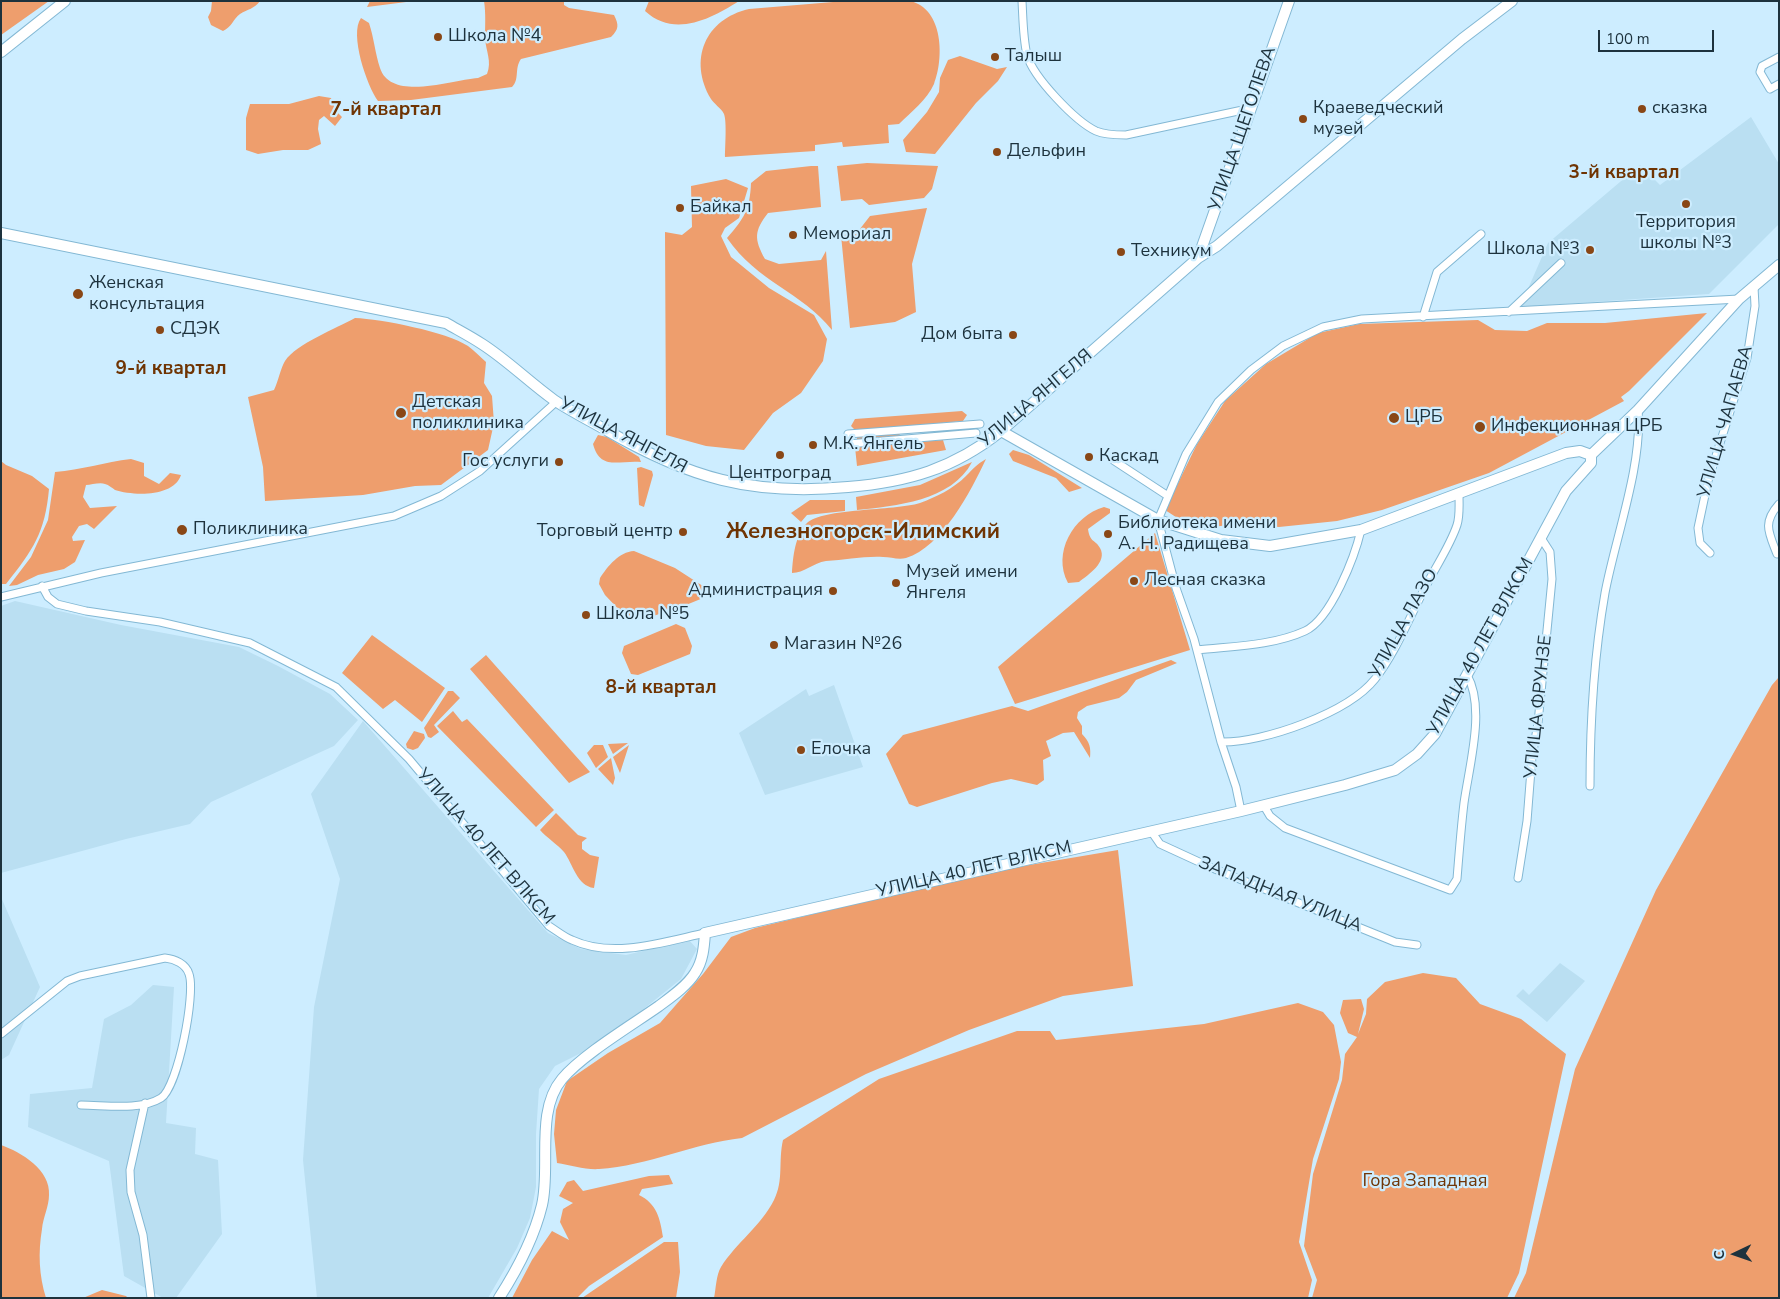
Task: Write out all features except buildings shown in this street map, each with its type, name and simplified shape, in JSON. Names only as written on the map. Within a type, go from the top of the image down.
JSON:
[{"type":"street","points":[[1,52],[65,1]]},
{"type":"street","points":[[1022,1],[1027,54],[1036,73],[1063,104],[1095,130],[1111,135],[1126,134],[1252,108]]},
{"type":"street","name":"УЛИЦА ЩЕГОЛЕВА","points":[[1198,258],[1289,1]]},
{"type":"street","name":"УЛИЦА ЯНГЕЛЯ","points":[[1,233],[446,323],[483,344],[556,402],[614,435],[679,468],[711,479],[750,487],[773,489],[852,487],[898,481],[927,474],[954,462],[984,445],[1198,258],[1217,246],[1462,38],[1512,1]]},
{"type":"street","points":[[1779,57],[1762,66],[1760,72],[1770,89],[1779,84]]},
{"type":"street","points":[[1423,317],[1437,272],[1481,234]]},
{"type":"street","points":[[1509,312],[1561,263]]},
{"type":"street","name":"УЛИЦА 40 ЛЕТ ВЛКСМ","points":[[42,586],[48,597],[58,604],[94,612],[160,622],[250,643],[336,687],[409,759],[549,926],[584,945],[613,949],[643,946],[1264,806],[1395,770],[1417,754],[1435,734],[1566,491],[1591,464],[1591,455],[1638,410],[1740,299],[1779,265]]},
{"type":"street","name":"УЛИЦА ЧАПАЕВА","points":[[1710,553],[1700,543],[1698,528],[1708,481],[1747,358],[1755,306],[1754,287]]},
{"type":"street","points":[[1240,811],[1236,786],[1221,742],[1197,650],[1158,520],[1186,454],[1218,402],[1251,370],[1283,346],[1323,327],[1362,319],[1740,299]]},
{"type":"street","points":[[2,596],[101,572],[394,516],[441,496],[480,471],[556,402]]},
{"type":"street","points":[[1590,786],[1592,712],[1605,594],[1632,474],[1640,427],[1638,410]]},
{"type":"street","points":[[848,434],[980,424]]},
{"type":"street","points":[[1001,431],[1158,520],[1221,540],[1270,546],[1361,530],[1460,495],[1566,454],[1580,452],[1591,455]]},
{"type":"street","points":[[848,444],[976,433]]},
{"type":"street","points":[[1114,460],[1168,496]]},
{"type":"street","name":"УЛИЦА ЛАЗО","points":[[1221,742],[1238,742],[1283,732],[1331,710],[1363,692],[1376,678],[1402,634],[1457,525],[1460,495]]},
{"type":"street","points":[[1777,554],[1767,528],[1771,513],[1779,504]]},
{"type":"street","points":[[1197,650],[1272,641],[1307,631],[1318,621],[1344,581],[1357,551],[1361,530]]},
{"type":"street","name":"УЛИЦА ФРУНЗЕ","points":[[1518,878],[1527,821],[1532,757],[1538,723],[1552,579],[1550,552],[1542,538]]},
{"type":"street","points":[[1264,806],[1270,816],[1284,828],[1450,890],[1457,879],[1476,702],[1472,684],[1467,675]]},
{"type":"street","name":"ЗАПАДНАЯ УЛИЦА","points":[[1151,831],[1160,844],[1210,867],[1395,942],[1417,945]]},
{"type":"street","points":[[499,1298],[513,1276],[536,1225],[542,1204],[547,1154],[546,1125],[552,1098],[561,1080],[582,1061],[673,996],[695,974],[702,957],[705,933]]},
{"type":"street","points":[[1,1034],[67,981],[80,976],[165,958],[172,958],[182,964],[189,972],[191,985],[184,1038],[175,1077],[163,1097],[145,1103],[81,1105]]},
{"type":"street","points":[[145,1103],[130,1170],[131,1192],[142,1235],[151,1298]]},
{"type":"shaded area","name":"Территория школы №3","points":[[1751,117],[1779,164],[1779,224],[1709,294],[1520,307],[1548,243],[1640,165],[1660,185]]},
{"type":"shaded area","points":[[15,601],[121,625],[239,647],[330,694],[358,720],[334,746],[211,802],[190,824],[126,839],[1,873],[1,606]]},
{"type":"shaded area","name":"Елочка","points":[[834,685],[863,767],[765,795],[739,733],[806,689],[809,696]]},
{"type":"shaded area","points":[[363,721],[548,933],[581,949],[626,955],[689,940],[697,949],[681,979],[635,1016],[583,1052],[555,1066],[539,1089],[536,1134],[536,1187],[530,1218],[517,1248],[488,1298],[317,1298],[303,1160],[314,1007],[340,879],[311,794]]},
{"type":"shaded area","points":[[1,897],[40,987],[9,1055],[1,1060]]},
{"type":"shaded area","points":[[1560,963],[1585,981],[1547,1022],[1516,996],[1523,989],[1529,995]]},
{"type":"shaded area","points":[[153,985],[174,987],[166,1123],[196,1128],[195,1154],[218,1160],[222,1234],[176,1298],[163,1298],[124,1276],[109,1161],[28,1127],[30,1094],[92,1088],[104,1019],[131,1005]]},
{"type":"green space","points":[[1,1],[49,1],[1,35]]},
{"type":"green space","points":[[212,1],[260,1],[240,14],[223,31],[211,25],[208,17]]},
{"type":"green space","points":[[370,1],[414,1],[367,7]]},
{"type":"green space","points":[[484,1],[564,1],[564,5],[569,8],[614,15],[617,22],[616,32],[611,37],[521,59],[516,81],[512,87],[411,100],[378,101],[369,84],[358,47],[358,26],[361,18],[369,23],[380,68],[386,78],[396,84],[409,87],[438,85],[478,78],[487,74],[489,61],[485,38]]},
{"type":"green space","points":[[649,1],[739,1],[705,19],[680,24],[656,19],[645,11]]},
{"type":"green space","points":[[845,1],[910,1],[921,6],[930,14],[939,36],[940,49],[937,74],[931,90],[899,124],[888,125],[889,143],[843,147],[842,142],[815,145],[815,151],[725,157],[726,128],[724,114],[711,99],[704,84],[701,70],[701,56],[705,43],[712,32],[721,22],[734,14],[749,9]]},
{"type":"green space","points":[[960,56],[997,69],[1007,67],[998,81],[976,103],[935,154],[906,152],[903,140],[927,112],[939,92],[940,78],[948,60]]},
{"type":"green space","points":[[319,96],[331,98],[336,111],[342,117],[335,126],[324,116],[319,120],[318,129],[321,144],[308,150],[283,150],[258,154],[246,150],[246,118],[250,104],[289,104]]},
{"type":"green space","points":[[867,163],[938,166],[932,189],[924,198],[869,205],[862,199],[841,201],[837,166]]},
{"type":"green space","points":[[818,166],[821,207],[768,213],[760,225],[757,240],[765,259],[779,264],[821,260],[826,251],[832,330],[807,306],[752,266],[727,238],[745,213],[751,183],[766,171]]},
{"type":"green space","points":[[726,179],[748,188],[739,218],[725,228],[721,236],[731,257],[769,288],[814,315],[827,339],[823,361],[801,393],[773,413],[744,450],[706,446],[666,435],[665,232],[682,235],[692,227],[691,186]]},
{"type":"green space","points":[[927,208],[912,264],[916,312],[895,322],[850,328],[841,235],[856,234],[870,216]]},
{"type":"green space","points":[[1707,313],[1621,397],[1624,401],[1489,473],[1382,510],[1337,521],[1279,527],[1237,524],[1204,528],[1179,519],[1165,510],[1197,444],[1225,401],[1266,364],[1318,333],[1359,324],[1478,320],[1495,330],[1527,331],[1547,323],[1605,323]]},
{"type":"green space","points":[[355,318],[397,324],[445,336],[468,346],[486,362],[484,383],[492,396],[494,423],[488,450],[441,485],[415,486],[363,495],[265,501],[263,467],[248,397],[274,390],[285,361],[290,355],[317,337]]},
{"type":"green space","points":[[962,411],[967,415],[963,421],[856,431],[851,426],[855,419]]},
{"type":"green space","points":[[899,432],[900,436],[857,440],[857,435]]},
{"type":"green space","points":[[598,435],[607,437],[639,457],[641,462],[611,462],[600,458],[593,444]]},
{"type":"green space","points":[[943,440],[946,450],[857,466],[855,447]]},
{"type":"green space","points":[[1013,450],[1029,455],[1082,488],[1069,492],[1056,478],[1013,461],[1009,454]]},
{"type":"green space","points":[[131,459],[144,463],[144,476],[159,484],[170,473],[181,475],[177,482],[170,487],[152,493],[123,492],[103,483],[86,485],[83,497],[90,508],[117,506],[94,529],[87,524],[79,526],[72,537],[73,541],[85,540],[75,562],[64,569],[38,575],[17,585],[9,586],[31,557],[48,520],[55,472]]},
{"type":"green space","points":[[986,459],[954,516],[932,542],[919,552],[903,559],[869,557],[826,561],[792,573],[797,540],[807,523],[815,518],[843,512],[908,506],[920,503],[950,489]]},
{"type":"green space","points":[[1,461],[32,476],[49,489],[41,529],[24,561],[6,584],[1,584]]},
{"type":"green space","points":[[972,462],[963,475],[937,493],[905,503],[857,510],[856,497],[920,485]]},
{"type":"green space","points":[[641,467],[652,471],[653,475],[644,507],[639,505],[637,468]]},
{"type":"green space","points":[[810,500],[845,500],[845,511],[807,515],[801,522],[791,513]]},
{"type":"green space","points":[[1104,507],[1110,509],[1110,513],[1088,529],[1091,539],[1098,545],[1102,553],[1099,563],[1092,572],[1079,582],[1068,583],[1063,560],[1064,548],[1068,537],[1083,518]]},
{"type":"green space","name":"Лесная сказка","points":[[1155,533],[1190,650],[1015,704],[998,667]]},
{"type":"green space","points":[[634,551],[675,568],[709,590],[708,596],[650,617],[633,619],[625,616],[605,595],[599,584],[600,578],[614,560],[623,554]]},
{"type":"green space","points":[[676,624],[685,628],[692,646],[690,654],[638,675],[631,674],[622,653],[624,646]]},
{"type":"green space","points":[[372,635],[445,688],[422,722],[395,700],[383,709],[342,673]]},
{"type":"green space","points":[[486,655],[590,772],[569,783],[470,669]]},
{"type":"green space","points":[[1171,660],[1177,663],[1136,680],[1127,692],[1119,698],[1087,706],[1078,712],[1077,718],[1082,726],[1082,734],[1089,745],[1090,758],[1074,732],[1063,733],[1046,741],[1051,756],[1043,760],[1044,780],[1037,785],[1011,779],[992,783],[917,807],[909,804],[886,754],[903,735],[1012,706],[1028,711]]},
{"type":"green space","points":[[1779,677],[1779,1298],[1514,1298],[1526,1273],[1575,1069],[1656,890],[1772,685]]},
{"type":"green space","points":[[448,691],[453,691],[460,698],[434,725],[439,732],[431,738],[428,737],[424,728]]},
{"type":"green space","points":[[453,711],[462,722],[467,719],[554,810],[536,827],[437,726]]},
{"type":"green space","points":[[414,731],[424,734],[425,738],[418,748],[413,750],[407,748],[406,744]]},
{"type":"green space","points":[[628,743],[613,754],[608,744]]},
{"type":"green space","points":[[594,745],[603,745],[608,757],[596,768],[587,753]]},
{"type":"green space","points":[[629,745],[620,773],[613,757]]},
{"type":"green space","points":[[611,758],[615,778],[613,785],[598,769]]},
{"type":"green space","points":[[556,813],[578,835],[587,838],[582,842],[582,849],[590,855],[599,857],[594,888],[579,879],[564,852],[540,830]]},
{"type":"green space","points":[[1118,850],[1133,986],[1063,996],[969,1030],[866,1074],[742,1138],[617,1167],[589,1169],[557,1163],[554,1134],[556,1110],[567,1081],[608,1053],[660,1023],[703,974],[731,937],[755,928],[988,872]]},
{"type":"green space","name":"Гора Западная","points":[[1423,973],[1456,978],[1480,1004],[1521,1019],[1566,1054],[1519,1273],[1507,1298],[1312,1298],[1317,1280],[1304,1246],[1313,1174],[1342,1080],[1345,1054],[1357,1037],[1348,1033],[1340,1013],[1343,1000],[1361,999],[1364,1009],[1358,1034],[1366,1014],[1367,999],[1385,982]]},
{"type":"green space","points":[[1298,1003],[1323,1012],[1334,1025],[1341,1062],[1339,1079],[1313,1159],[1299,1242],[1312,1280],[1308,1298],[714,1298],[719,1270],[762,1218],[774,1200],[779,1185],[783,1140],[879,1079],[1017,1031],[1050,1031],[1056,1040],[1204,1024]]},
{"type":"green space","points":[[1,1145],[26,1157],[33,1163],[40,1170],[48,1186],[49,1199],[43,1225],[40,1255],[42,1281],[46,1298],[1,1298]]},
{"type":"green space","points":[[669,1175],[673,1184],[642,1189],[639,1195],[650,1203],[657,1212],[663,1237],[589,1286],[577,1298],[512,1298],[532,1260],[552,1231],[569,1240],[560,1222],[563,1209],[573,1203],[559,1196],[567,1182],[574,1180],[583,1191],[649,1176]]},
{"type":"green space","points":[[664,1242],[678,1242],[680,1272],[676,1298],[582,1298]]},
{"type":"green space","points":[[102,1290],[126,1296],[128,1298],[83,1298]]},
{"type":"place","name":"Школа №4","points":[[438,37]]},
{"type":"place","name":"Талыш","points":[[995,57]]},
{"type":"place","name":"сказка","points":[[1642,109]]},
{"type":"place","name":"Краеведческий музей","points":[[1303,119]]},
{"type":"place","name":"Дельфин","points":[[997,152]]},
{"type":"place","name":"Территория школы №3","points":[[1686,204]]},
{"type":"place","name":"Байкал","points":[[680,208]]},
{"type":"place","name":"Мемориал","points":[[793,235]]},
{"type":"place","name":"Школа №3","points":[[1590,250]]},
{"type":"place","name":"Техникум","points":[[1121,252]]},
{"type":"place","name":"Женская консультация","points":[[78,294]]},
{"type":"place","name":"СДЭК","points":[[160,330]]},
{"type":"place","name":"Дом быта","points":[[1013,335]]},
{"type":"place","name":"Детская поликлиника","points":[[401,413]]},
{"type":"place","name":"ЦРБ","points":[[1394,418]]},
{"type":"place","name":"Инфекционная ЦРБ","points":[[1480,427]]},
{"type":"place","name":"М.К. Янгель","points":[[813,445]]},
{"type":"place","name":"Центроград","points":[[780,455]]},
{"type":"place","name":"Каскад","points":[[1089,457]]},
{"type":"place","name":"Гос услуги","points":[[559,462]]},
{"type":"place","name":"Поликлиника","points":[[182,530]]},
{"type":"place","name":"Торговый центр","points":[[683,532]]},
{"type":"place","name":"Библиотека имени А. Н. Радищева","points":[[1108,534]]},
{"type":"place","name":"Лесная сказка","points":[[1134,581]]},
{"type":"place","name":"Музей имени Янгеля","points":[[896,583]]},
{"type":"place","name":"Администрация","points":[[833,591]]},
{"type":"place","name":"Школа №5","points":[[586,615]]},
{"type":"place","name":"Магазин №26","points":[[774,645]]},
{"type":"place","name":"Елочка","points":[[801,750]]},
{"type":"district","name":"7-й квартал","points":[[386,110]]},
{"type":"district","name":"3-й квартал","points":[[1624,173]]},
{"type":"district","name":"9-й квартал","points":[[171,369]]},
{"type":"district","name":"Железногорск-Илимский","points":[[863,533]]},
{"type":"district","name":"8-й квартал","points":[[661,688]]}]
